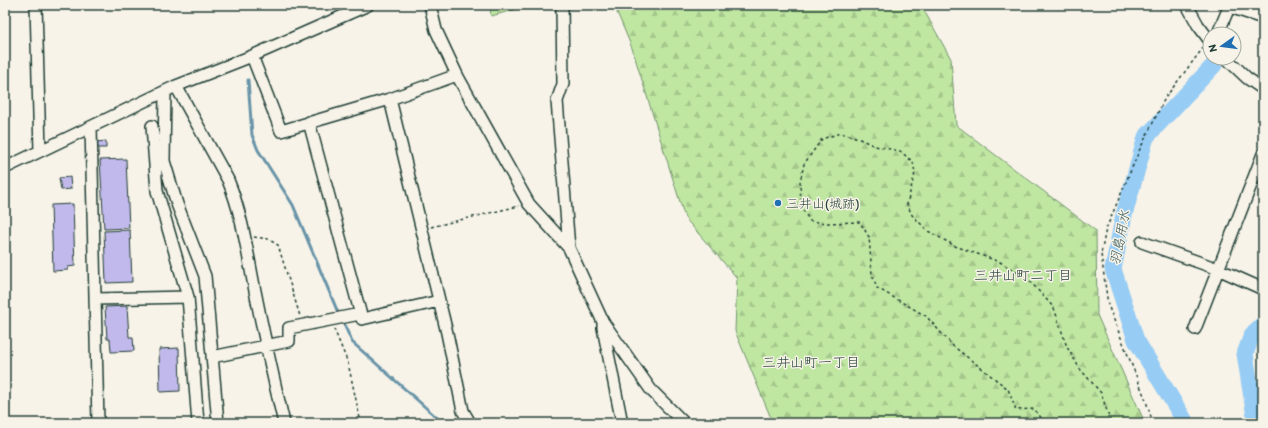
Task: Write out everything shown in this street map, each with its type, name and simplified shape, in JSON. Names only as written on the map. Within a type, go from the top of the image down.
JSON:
[{"type":"street","points":[[36,5],[40,151]]},
{"type":"street","points":[[5,168],[176,86],[252,56],[368,5]]},
{"type":"street","points":[[430,5],[436,30],[457,75],[529,204],[569,248],[603,322],[651,390],[684,423]]},
{"type":"street","points":[[562,5],[563,84],[557,101],[569,248]]},
{"type":"street","points":[[1187,5],[1202,35]]},
{"type":"street","points":[[1221,26],[1230,6],[1263,18]]},
{"type":"street","points":[[252,56],[281,131],[390,99],[457,75]]},
{"type":"street","points":[[1234,66],[1247,78],[1263,89]]},
{"type":"street","points":[[176,86],[228,180],[240,215],[266,346],[284,423]]},
{"type":"street","points":[[165,92],[164,161],[177,204],[205,276],[218,423]]},
{"type":"street","points":[[390,99],[464,411],[470,423]]},
{"type":"street","points":[[309,122],[362,319],[439,301]]},
{"type":"street","points":[[152,126],[157,192],[188,296],[198,423]]},
{"type":"street","points":[[91,127],[98,423]]},
{"type":"street","points":[[1195,329],[1263,154]]},
{"type":"street","points":[[1142,242],[1218,269],[1263,289]]},
{"type":"street","points":[[95,299],[188,296]]},
{"type":"street","points":[[212,357],[289,341],[289,328],[360,314]]},
{"type":"street","points":[[603,322],[607,351],[622,423]]},
{"type":"path","points":[[1153,423],[1145,398],[1108,305],[1102,254],[1106,228],[1140,149],[1165,98],[1202,49]]},
{"type":"path","points":[[1044,423],[1034,409],[1016,410],[1008,389],[953,346],[926,316],[877,288],[872,274],[869,237],[860,222],[827,224],[810,221],[801,207],[800,182],[804,164],[822,139],[840,133],[853,136],[875,146],[900,151],[912,162],[916,173],[907,204],[912,215],[928,231],[955,246],[1000,262],[1028,279],[1054,308],[1067,347],[1080,369],[1101,393],[1111,423]]},
{"type":"path","points":[[422,229],[529,204]]},
{"type":"path","points":[[244,237],[268,238],[278,245],[302,325]]},
{"type":"path","points":[[330,320],[348,363],[361,423]]},
{"type":"green space","points":[[490,5],[533,5],[491,16]]},
{"type":"green space","points":[[614,5],[921,5],[951,59],[956,125],[1096,231],[1097,315],[1145,423],[773,423],[735,331],[737,278],[685,218],[632,48]]},
{"type":"building","points":[[106,141],[106,148],[98,148],[97,142]]},
{"type":"building","points":[[126,159],[129,228],[104,229],[100,160]]},
{"type":"building","points":[[70,177],[71,189],[61,190],[59,178]]},
{"type":"building","points":[[73,204],[75,266],[68,267],[68,270],[53,271],[51,205]]},
{"type":"building","points":[[130,230],[132,282],[106,283],[104,231]]},
{"type":"building","points":[[127,306],[129,337],[133,337],[134,351],[111,352],[110,339],[107,339],[105,307]]},
{"type":"building","points":[[179,348],[180,391],[160,392],[159,349]]},
{"type":"waterway","name":"羽島用水","points":[[1186,423],[1136,340],[1113,269],[1124,215],[1146,137],[1213,66]]},
{"type":"waterway","points":[[248,80],[252,135],[258,150],[293,205],[339,315]]},
{"type":"waterway","points":[[342,320],[352,342],[443,423]]},
{"type":"waterway","points":[[1256,423],[1245,354],[1252,335],[1263,324]]},
{"type":"place","name":"三井山(城跡)","points":[[778,203]]},
{"type":"district","name":"三井山町二丁目","points":[[1023,275]]},
{"type":"district","name":"三井山町一丁目","points":[[811,362]]}]
